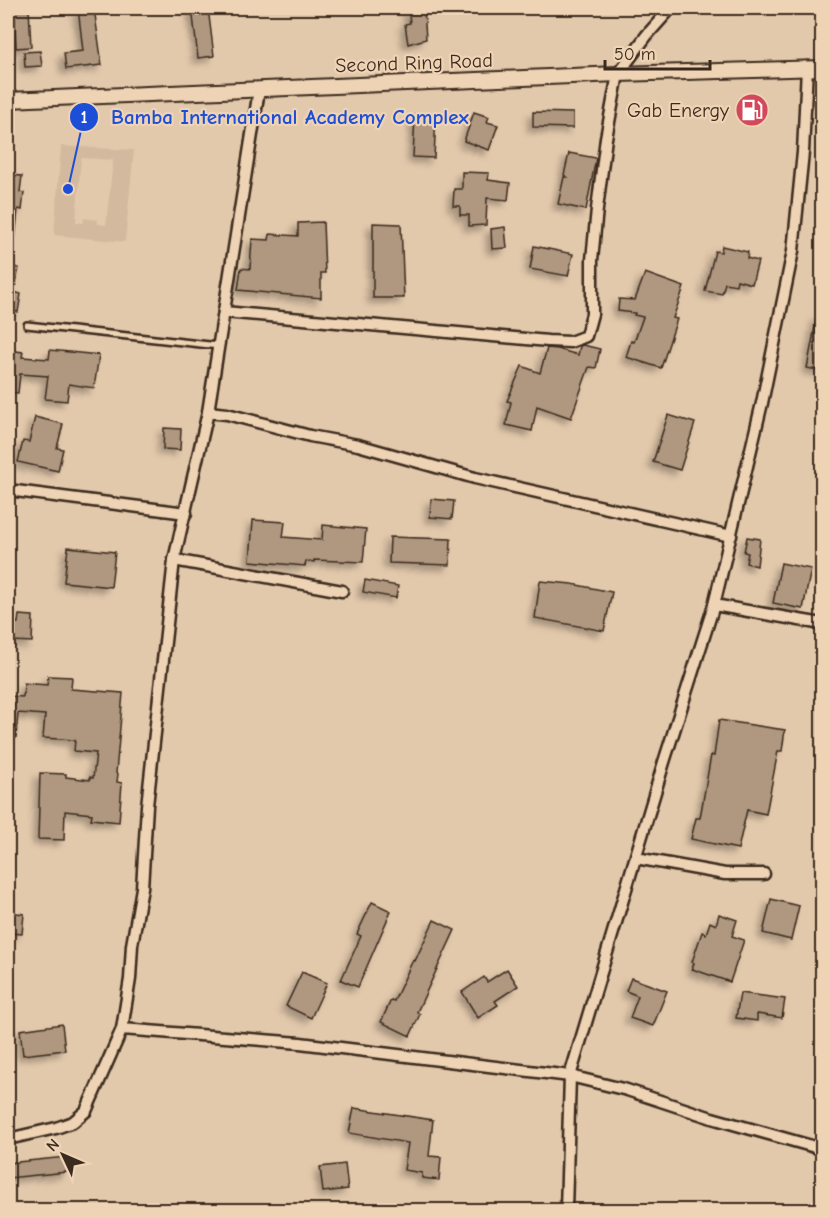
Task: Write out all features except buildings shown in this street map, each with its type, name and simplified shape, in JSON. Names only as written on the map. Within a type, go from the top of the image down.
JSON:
[{"type":"street","points":[[224,312],[548,341],[570,342],[586,336],[592,314],[592,260],[597,209],[606,138],[618,74],[647,35],[671,8]]},
{"type":"street","points":[[566,1210],[570,1076],[663,762],[714,605],[762,403],[793,251],[807,68]]},
{"type":"street","name":"Second Ring Road","points":[[8,100],[618,74],[822,68]]},
{"type":"street","points":[[8,1139],[56,1128],[73,1122],[86,1112],[122,1029],[130,979],[132,945],[142,888],[147,806],[174,560],[208,412],[259,90]]},
{"type":"street","points":[[208,412],[227,414],[291,432],[358,446],[475,478],[731,536]]},
{"type":"street","points":[[8,490],[186,513]]},
{"type":"street","points":[[174,560],[342,591]]},
{"type":"street","points":[[714,605],[822,624]]},
{"type":"street","points":[[636,858],[726,874],[764,874]]},
{"type":"street","points":[[122,1029],[300,1043],[570,1076],[627,1090],[723,1121],[822,1149]]},
{"type":"lane","points":[[27,325],[219,346]]},
{"type":"shaded area","points":[[61,146],[134,150],[125,242],[54,235]],"holes":[[[81,158],[113,160],[106,225],[98,224],[98,220],[84,218],[83,223],[76,222]]]},
{"type":"place","name":"Gab Energy","points":[[752,110]]},
{"type":"place","name":"Bamba International Academy Complex","points":[[68,189]]}]
